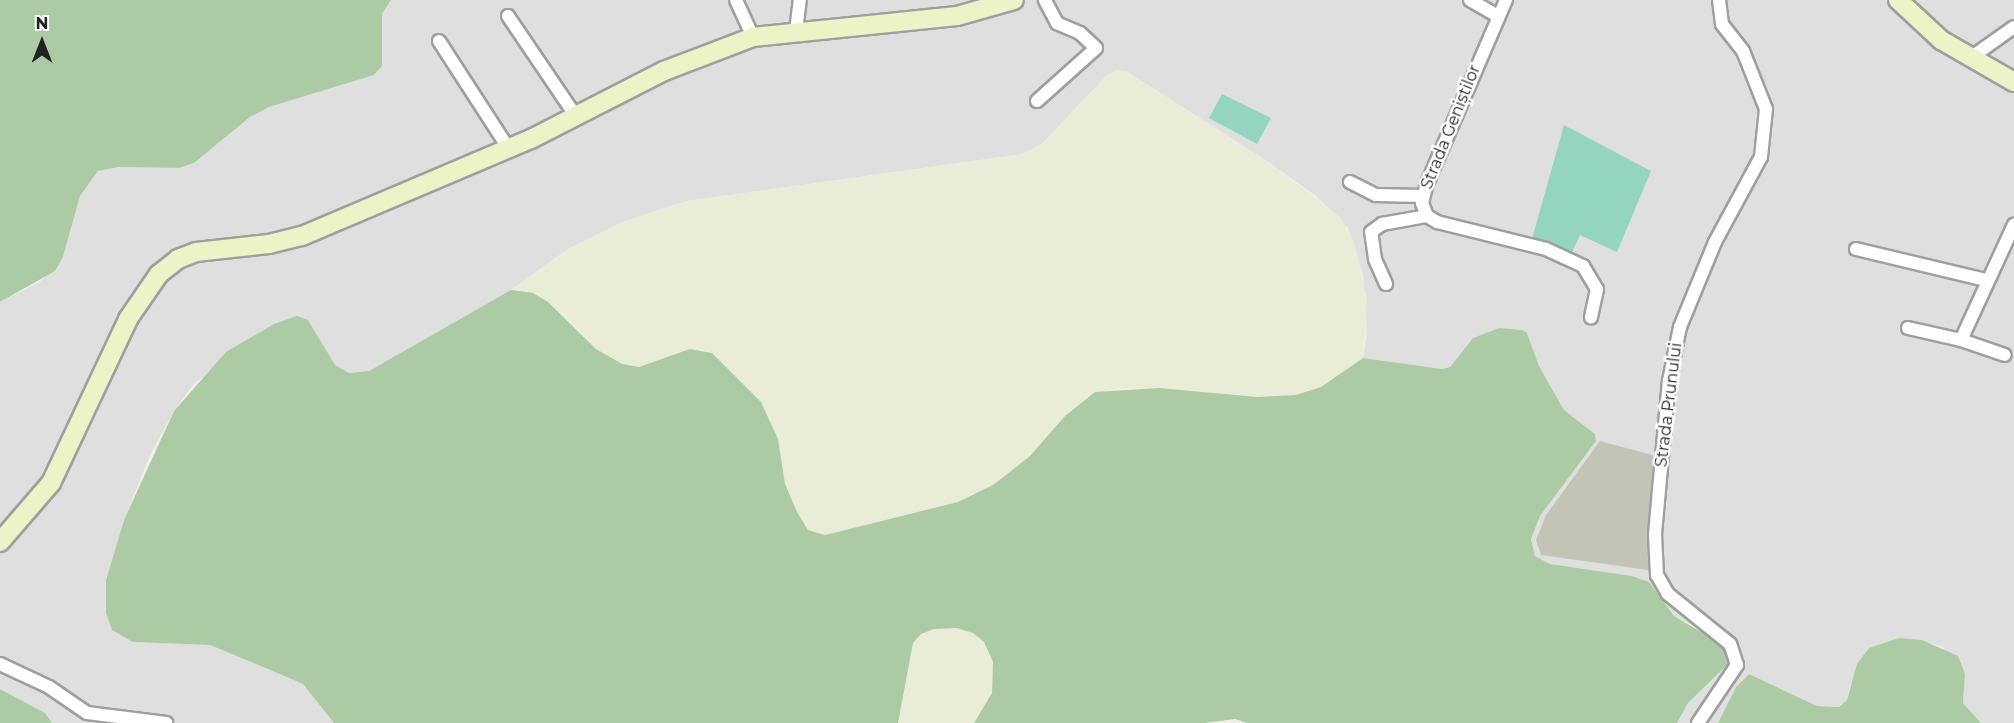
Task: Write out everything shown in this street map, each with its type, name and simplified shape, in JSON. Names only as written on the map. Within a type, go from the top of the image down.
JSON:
[{"type":"street","points":[[736,0],[753,37]]},
{"type":"street","points":[[796,31],[800,0]]},
{"type":"street","points":[[0,542],[51,483],[128,319],[149,286],[168,266],[196,252],[269,244],[302,236],[509,149],[664,71],[753,37],[957,16],[1014,0]]},
{"type":"street","points":[[1037,101],[1096,48],[1088,39],[1058,23],[1045,0]]},
{"type":"street","points":[[1470,0],[1498,16]]},
{"type":"street","name":"Strada Geniștilor","points":[[1427,216],[1423,196],[1506,0]]},
{"type":"street","name":"Strada Prunului","points":[[1698,723],[1737,665],[1730,644],[1668,594],[1657,575],[1655,534],[1669,381],[1680,327],[1702,274],[1761,157],[1766,109],[1757,77],[1722,24],[1719,0]]},
{"type":"street","points":[[1898,0],[1941,40],[2014,82]]},
{"type":"street","points":[[508,16],[575,115]]},
{"type":"street","points":[[1969,58],[2014,27]]},
{"type":"street","points":[[439,41],[509,149]]},
{"type":"street","points":[[1350,182],[1376,195],[1423,196]]},
{"type":"street","points":[[1386,284],[1375,259],[1371,232],[1382,224],[1427,216],[1437,222],[1569,257],[1594,279],[1598,297],[1591,317]]},
{"type":"street","points":[[1961,340],[1986,280],[2014,225]]},
{"type":"street","points":[[1856,249],[1986,280]]},
{"type":"street","points":[[1908,328],[1961,340],[2005,356]]},
{"type":"street","points":[[0,664],[49,687],[87,713],[166,723]]},
{"type":"shaded area","points":[[391,0],[2014,0],[2014,723],[1981,723],[1963,703],[1965,674],[1942,646],[1899,638],[1850,685],[1847,700],[1839,707],[1817,706],[1749,674],[1736,687],[1718,723],[1677,723],[1688,703],[1728,664],[1728,654],[1712,635],[1674,616],[1649,582],[1632,576],[1549,564],[1535,556],[1531,539],[1540,516],[1596,441],[1595,434],[1564,410],[1539,366],[1527,333],[1499,328],[1473,338],[1450,367],[1442,369],[1363,358],[1367,334],[1363,275],[1348,228],[1316,196],[1270,163],[1126,71],[1107,75],[1043,143],[1023,154],[687,201],[625,221],[568,249],[511,290],[369,371],[349,373],[334,365],[308,320],[195,382],[174,411],[150,455],[124,520],[106,580],[133,642],[210,645],[303,684],[334,723],[52,723],[45,713],[0,689],[0,302],[40,282],[63,257],[80,196],[98,171],[119,167],[179,168],[194,163],[250,117],[269,107],[374,75],[382,66],[382,14]]},
{"type":"shaded area","points":[[1600,441],[1656,456],[1648,570],[1541,555],[1536,540],[1546,515]]},
{"type":"green space","points":[[0,0],[391,0],[382,14],[382,66],[374,75],[269,107],[250,117],[194,163],[179,168],[119,167],[98,171],[80,196],[63,257],[55,271],[0,302]]},
{"type":"green space","points":[[1116,70],[1126,71],[1270,163],[1341,218],[1355,245],[1367,300],[1363,358],[1321,387],[1296,395],[1257,397],[1118,388],[1065,416],[1030,456],[993,485],[958,502],[825,535],[808,530],[797,512],[785,484],[770,419],[712,353],[702,349],[638,367],[622,364],[596,349],[564,314],[511,290],[568,249],[625,221],[687,201],[1023,154],[1043,143],[1107,75]]},
{"type":"green space","points":[[1222,94],[1271,118],[1257,144],[1209,118]]},
{"type":"green space","points":[[1564,125],[1651,171],[1617,252],[1580,235],[1572,252],[1532,239]]},
{"type":"green space","points":[[511,290],[533,293],[548,302],[596,349],[622,364],[639,367],[690,349],[712,353],[761,402],[778,439],[785,484],[797,512],[808,530],[825,535],[958,502],[993,485],[1030,456],[1065,416],[1095,392],[1159,388],[1257,397],[1296,395],[1321,387],[1363,358],[1442,369],[1450,367],[1473,338],[1499,328],[1522,330],[1527,333],[1539,366],[1564,410],[1595,434],[1596,441],[1540,516],[1531,539],[1535,556],[1550,564],[1632,576],[1649,582],[1674,616],[1723,645],[1728,664],[1688,703],[1677,723],[1247,723],[1235,719],[1205,723],[974,723],[992,693],[993,662],[984,642],[973,633],[957,628],[934,629],[921,634],[913,643],[898,723],[334,723],[303,684],[256,664],[210,645],[133,642],[112,630],[106,613],[106,580],[124,520],[174,411],[226,352],[274,324],[297,316],[308,320],[335,365],[349,373],[369,371]]},
{"type":"green space","points":[[957,628],[973,633],[984,642],[993,662],[992,693],[986,706],[974,723],[898,723],[913,643],[921,634],[933,629]]},
{"type":"green space","points":[[1899,638],[1922,640],[1958,656],[1965,674],[1963,703],[1981,723],[1718,723],[1736,687],[1749,674],[1817,706],[1839,707],[1847,700],[1857,664],[1869,648]]},
{"type":"green space","points":[[0,689],[45,713],[52,723],[0,723]]}]
